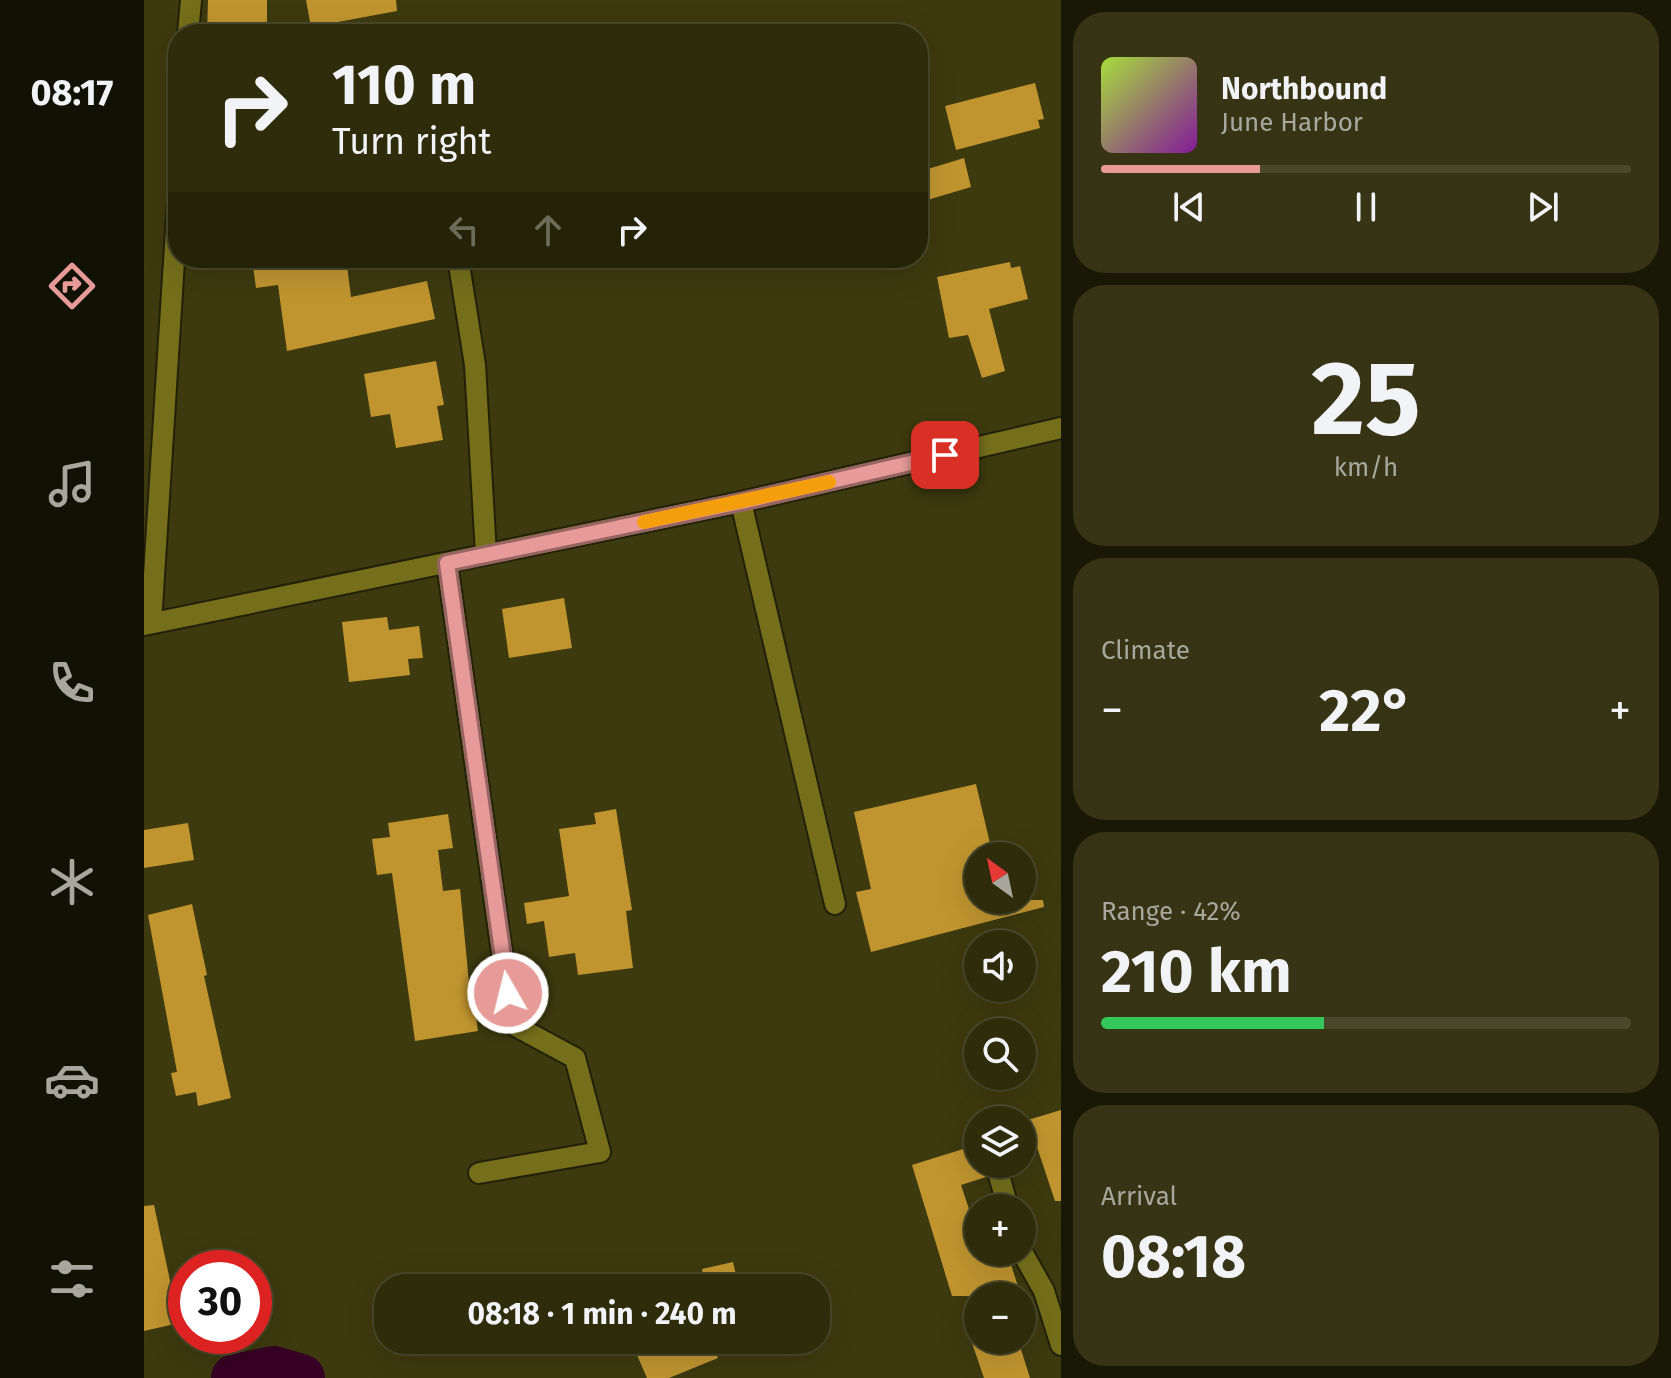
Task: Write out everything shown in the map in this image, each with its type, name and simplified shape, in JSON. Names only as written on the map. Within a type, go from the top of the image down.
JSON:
[{"type":"street","points":[[189,24],[191,0]]},
{"type":"street","points":[[173,268],[147,624],[741,502],[1061,428]]},
{"type":"street","points":[[460,268],[475,365],[486,554]]},
{"type":"street","points":[[741,502],[835,904]]},
{"type":"street","points":[[447,563],[512,1024],[575,1058],[600,1152],[479,1173]]},
{"type":"street","points":[[1030,1266],[1044,1291],[1061,1345]]},
{"type":"building","points":[[208,0],[267,0],[267,24],[207,24]]},
{"type":"building","points":[[306,0],[396,0],[397,11],[327,24],[310,24]]},
{"type":"building","points":[[1035,83],[1044,119],[1038,120],[1040,128],[956,150],[945,106]]},
{"type":"building","points":[[964,158],[971,187],[928,200],[928,169]]},
{"type":"building","points":[[1010,262],[1011,268],[1020,266],[1028,299],[989,309],[1005,371],[982,378],[968,335],[949,338],[937,277]]},
{"type":"building","points":[[253,268],[347,268],[351,297],[427,281],[435,319],[287,351],[278,285],[256,288]]},
{"type":"building","points":[[436,361],[444,405],[437,406],[443,440],[396,448],[390,414],[371,417],[364,374]]},
{"type":"building","points":[[564,598],[572,648],[509,658],[502,609]]},
{"type":"building","points":[[387,617],[389,630],[419,626],[423,658],[408,659],[410,675],[349,682],[342,622]]},
{"type":"building","points":[[976,784],[990,842],[964,842],[964,914],[1017,914],[871,952],[856,892],[871,889],[854,812]]},
{"type":"building","points":[[616,809],[632,910],[626,911],[633,968],[578,975],[575,953],[549,957],[544,921],[527,924],[524,903],[569,896],[559,829],[596,824],[594,813]]},
{"type":"building","points":[[448,814],[453,848],[438,850],[443,891],[460,889],[471,1003],[474,1003],[478,1031],[415,1041],[392,873],[377,875],[372,839],[390,837],[388,823]]},
{"type":"building","points":[[188,823],[194,860],[144,868],[144,830]]},
{"type":"building","points":[[1036,900],[1043,900],[1044,907],[1036,909]]},
{"type":"building","points":[[192,904],[207,975],[204,976],[231,1098],[198,1106],[196,1092],[176,1096],[171,1073],[177,1072],[148,915]]},
{"type":"building","points":[[1061,1110],[1061,1201],[1055,1201],[1036,1144],[1036,1118]]},
{"type":"building","points":[[964,1149],[964,1178],[983,1178],[961,1185],[964,1194],[964,1266],[1011,1266],[1017,1282],[964,1282],[964,1296],[952,1296],[912,1165]]},
{"type":"building","points":[[154,1205],[168,1271],[168,1326],[144,1331],[144,1206]]},
{"type":"building","points":[[733,1262],[736,1274],[703,1274],[702,1269]]},
{"type":"building","points":[[637,1354],[716,1354],[718,1358],[669,1378],[647,1378]]},
{"type":"building","points":[[976,1354],[1022,1354],[1030,1378],[984,1378]]},
{"type":"waterway","points":[[235,1378],[274,1370],[301,1378]]},
{"type":"slow traffic","points":[[644,522],[829,482]]},
{"type":"route","points":[[508,993],[447,563],[741,502],[945,455]]}]
